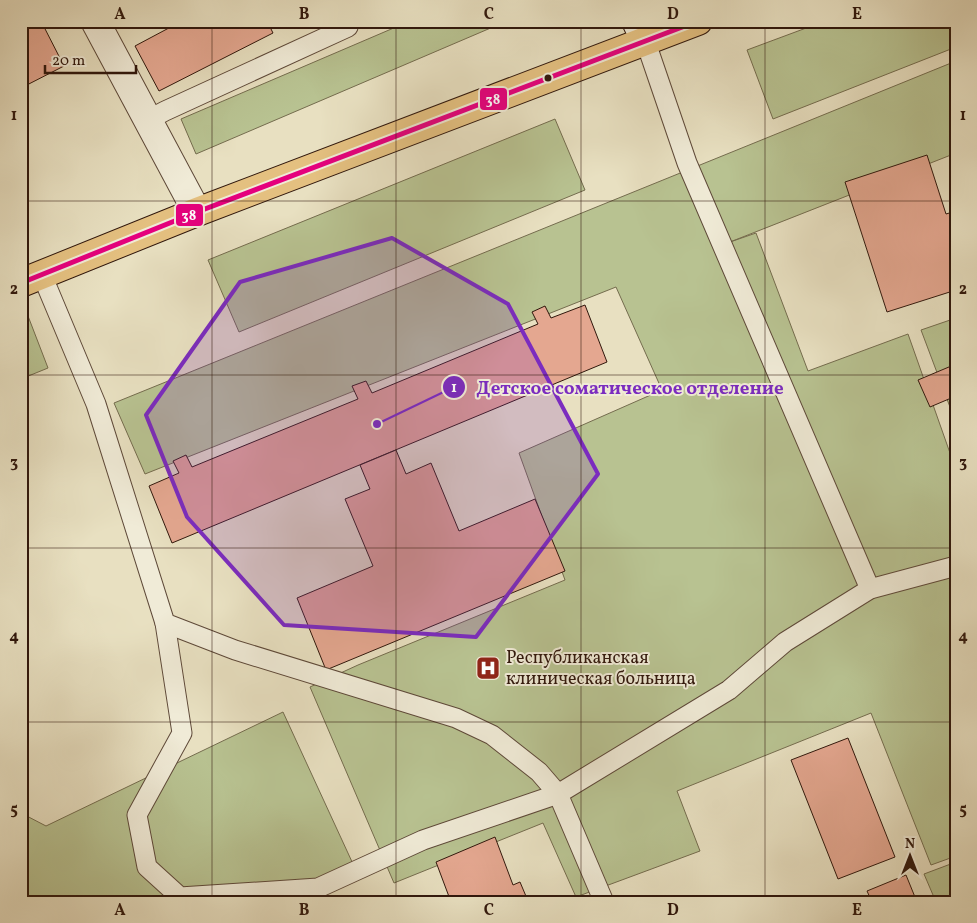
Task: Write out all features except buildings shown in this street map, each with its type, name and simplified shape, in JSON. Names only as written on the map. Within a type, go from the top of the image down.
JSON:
[{"type":"main road","points":[[32,279],[641,31],[698,21]]},
{"type":"street","points":[[95,21],[197,212]]},
{"type":"lane","points":[[148,120],[348,27]]},
{"type":"lane","points":[[641,31],[687,162],[870,589]]},
{"type":"lane","points":[[32,279],[96,404],[165,623],[182,733],[138,815],[147,867],[180,897],[318,888],[423,840],[558,794],[729,690],[785,642],[870,589],[956,566]]},
{"type":"lane","points":[[165,623],[235,650],[456,718],[492,735],[540,772],[558,794],[604,902]]},
{"type":"highlighted area","points":[[392,238],[508,304],[598,474],[476,637],[284,625],[187,517],[146,415],[240,282]]},
{"type":"green space","points":[[410,21],[507,21],[196,154],[181,119]]},
{"type":"green space","points":[[825,21],[956,21],[956,47],[773,119],[747,50]]},
{"type":"green space","points":[[956,61],[956,153],[730,242],[756,233],[808,371],[908,334],[956,470],[956,856],[931,865],[871,713],[677,791],[700,851],[576,897],[543,823],[394,883],[310,687],[358,665],[565,580],[519,453],[662,390],[616,287],[145,474],[114,403]]},
{"type":"green space","points":[[555,119],[585,190],[239,332],[208,260]]},
{"type":"green space","points":[[28,316],[48,368],[21,379],[21,319]]},
{"type":"green space","points":[[956,318],[956,423],[921,330]]},
{"type":"green space","points":[[283,712],[359,877],[304,902],[21,902],[21,813],[46,826]]},
{"type":"green space","points":[[956,862],[956,902],[936,902],[924,874]]},
{"type":"transit line","name":"38","points":[[21,283],[197,212],[698,21]]},
{"type":"place","name":"Детское соматическое отделение","points":[[377,424]]},
{"type":"place","name":"Республиканская клиническая больница","points":[[488,668]]}]
